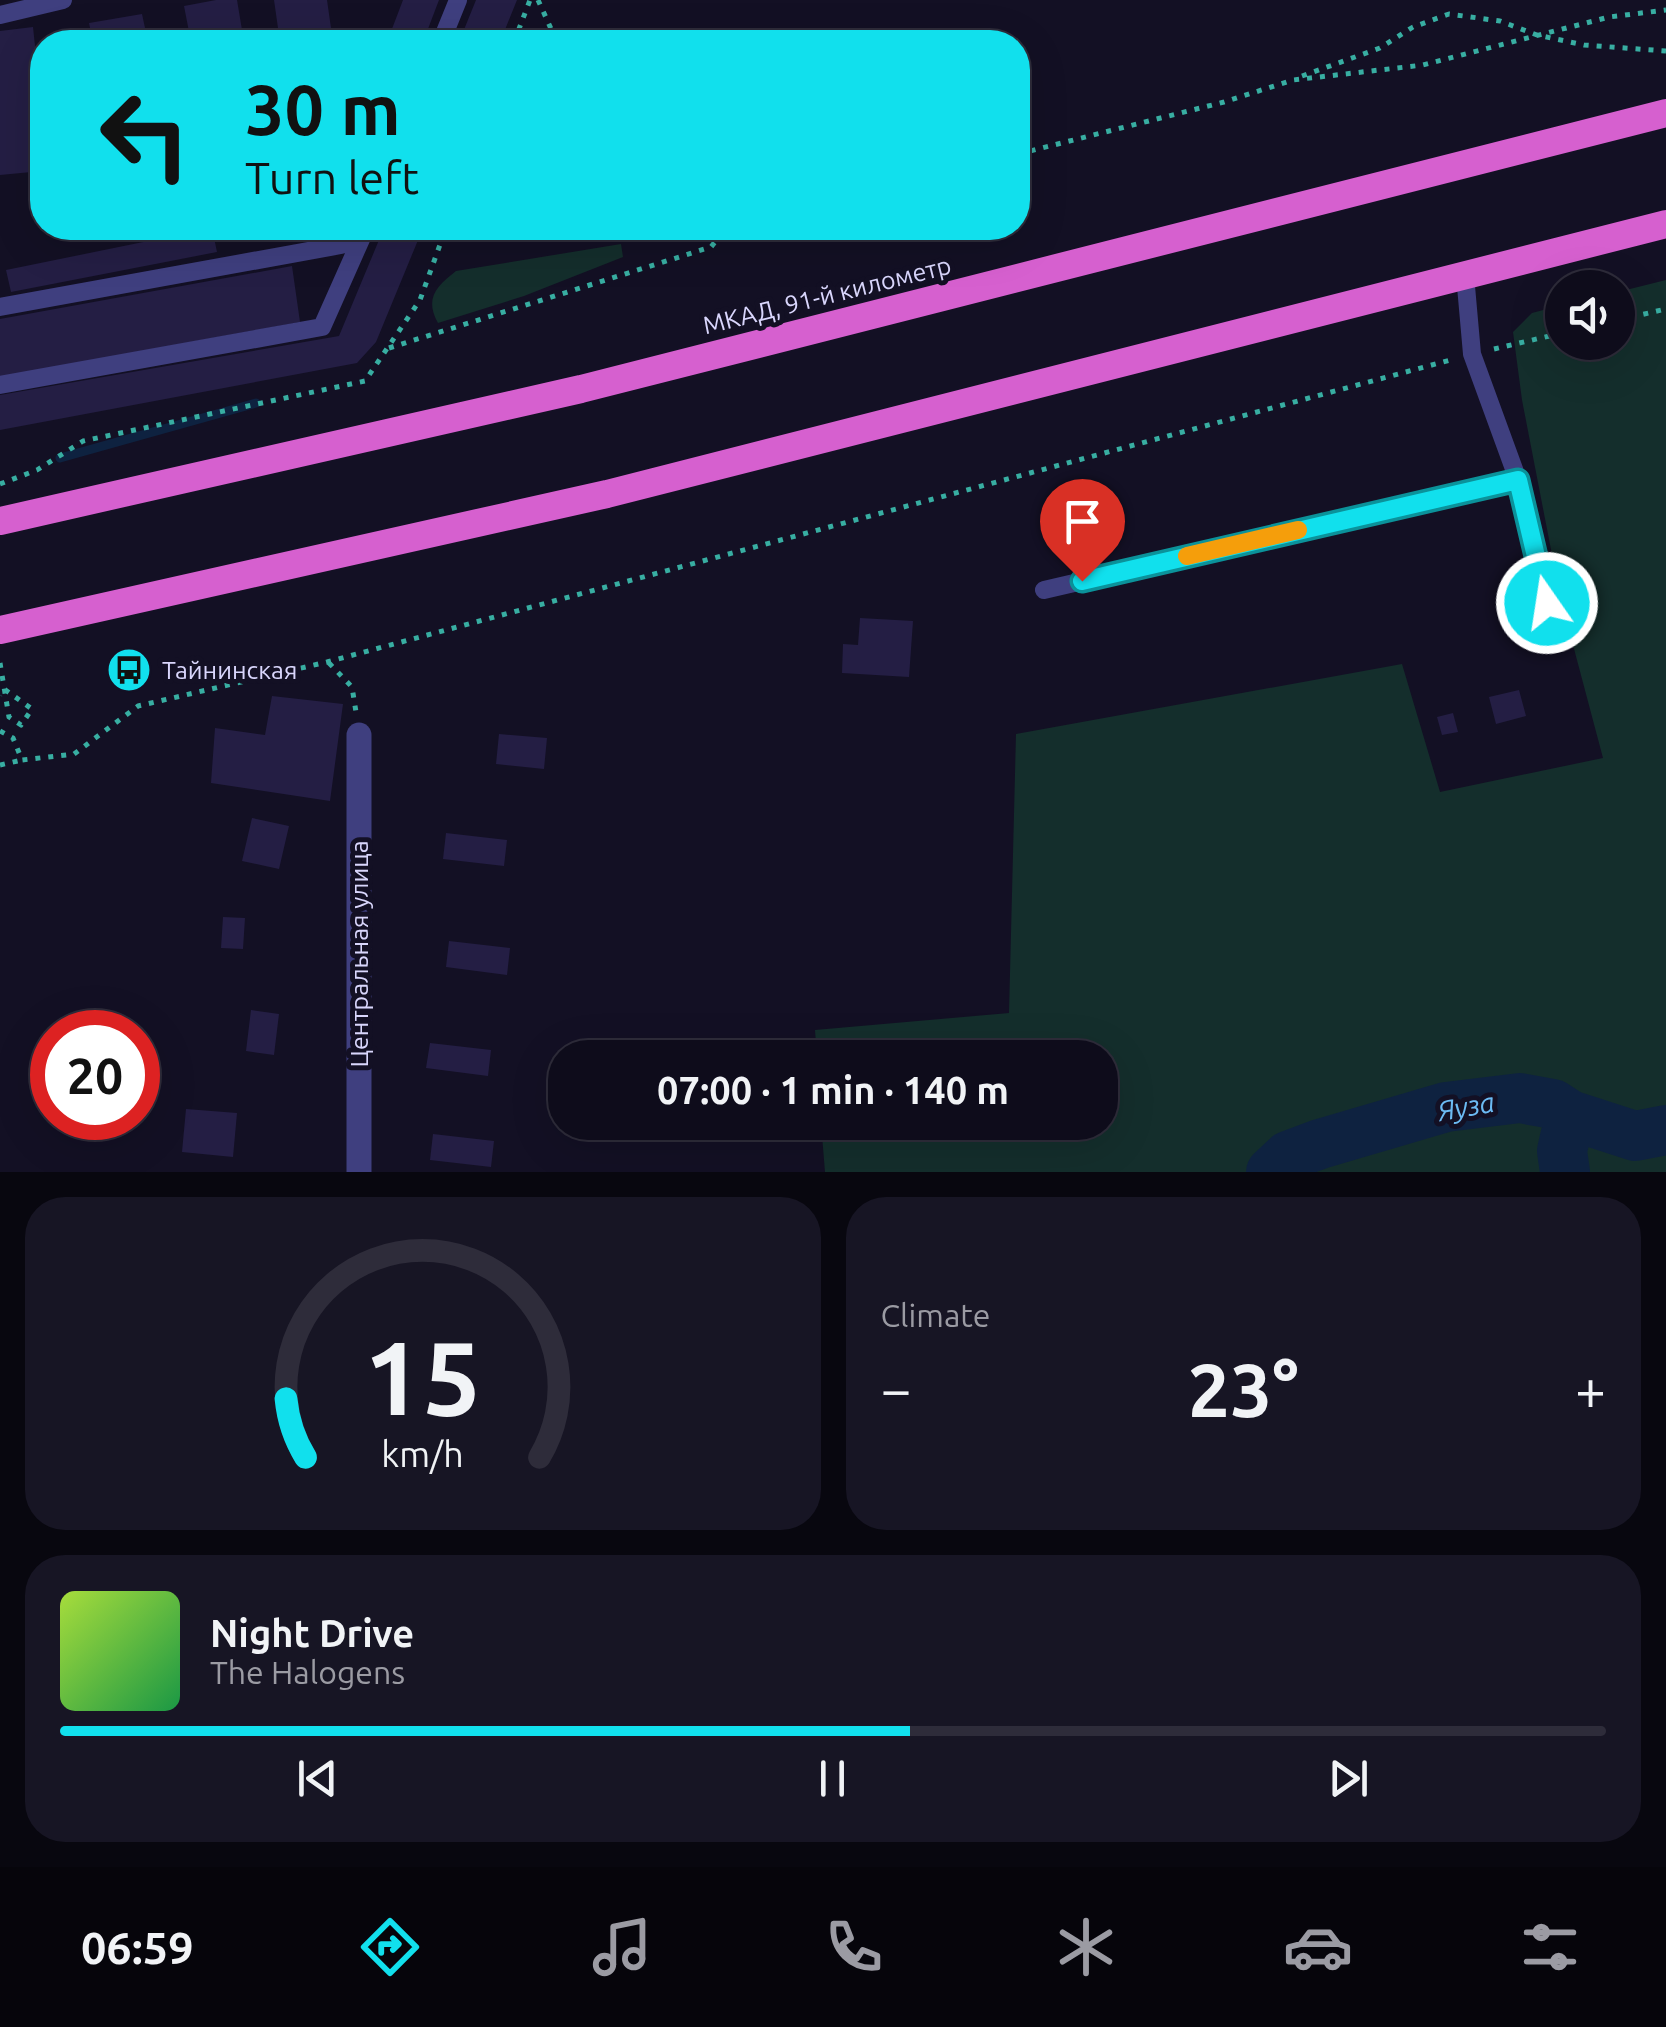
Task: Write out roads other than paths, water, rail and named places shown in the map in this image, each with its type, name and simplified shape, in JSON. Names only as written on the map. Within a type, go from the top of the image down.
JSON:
[{"type":"highway","name":"МКАД, 91-й километр","points":[[0,520],[581,389],[1666,113]]},
{"type":"highway","points":[[0,630],[606,494],[1666,224]]},
{"type":"street","name":"Центральная улица","points":[[359,735],[359,1172]]},
{"type":"lane","points":[[0,14],[64,0]]},
{"type":"lane","points":[[446,30],[458,0]]},
{"type":"lane","points":[[0,306],[341,245],[348,240]]},
{"type":"lane","points":[[0,385],[322,326],[361,240]]},
{"type":"lane","points":[[1465,275],[1472,354],[1518,480],[1547,603]]},
{"type":"lane","points":[[1044,590],[1518,480]]},
{"type":"waterway","points":[[60,458],[256,403]]},
{"type":"waterway","name":"Яуза","points":[[1271,1172],[1288,1156],[1320,1144],[1446,1107],[1520,1098],[1553,1104],[1570,1115],[1635,1136],[1666,1130]]},
{"type":"waterway","points":[[1565,1172],[1562,1151],[1570,1115]]},
{"type":"place","name":"Тайнинская","points":[[129,670]]}]
